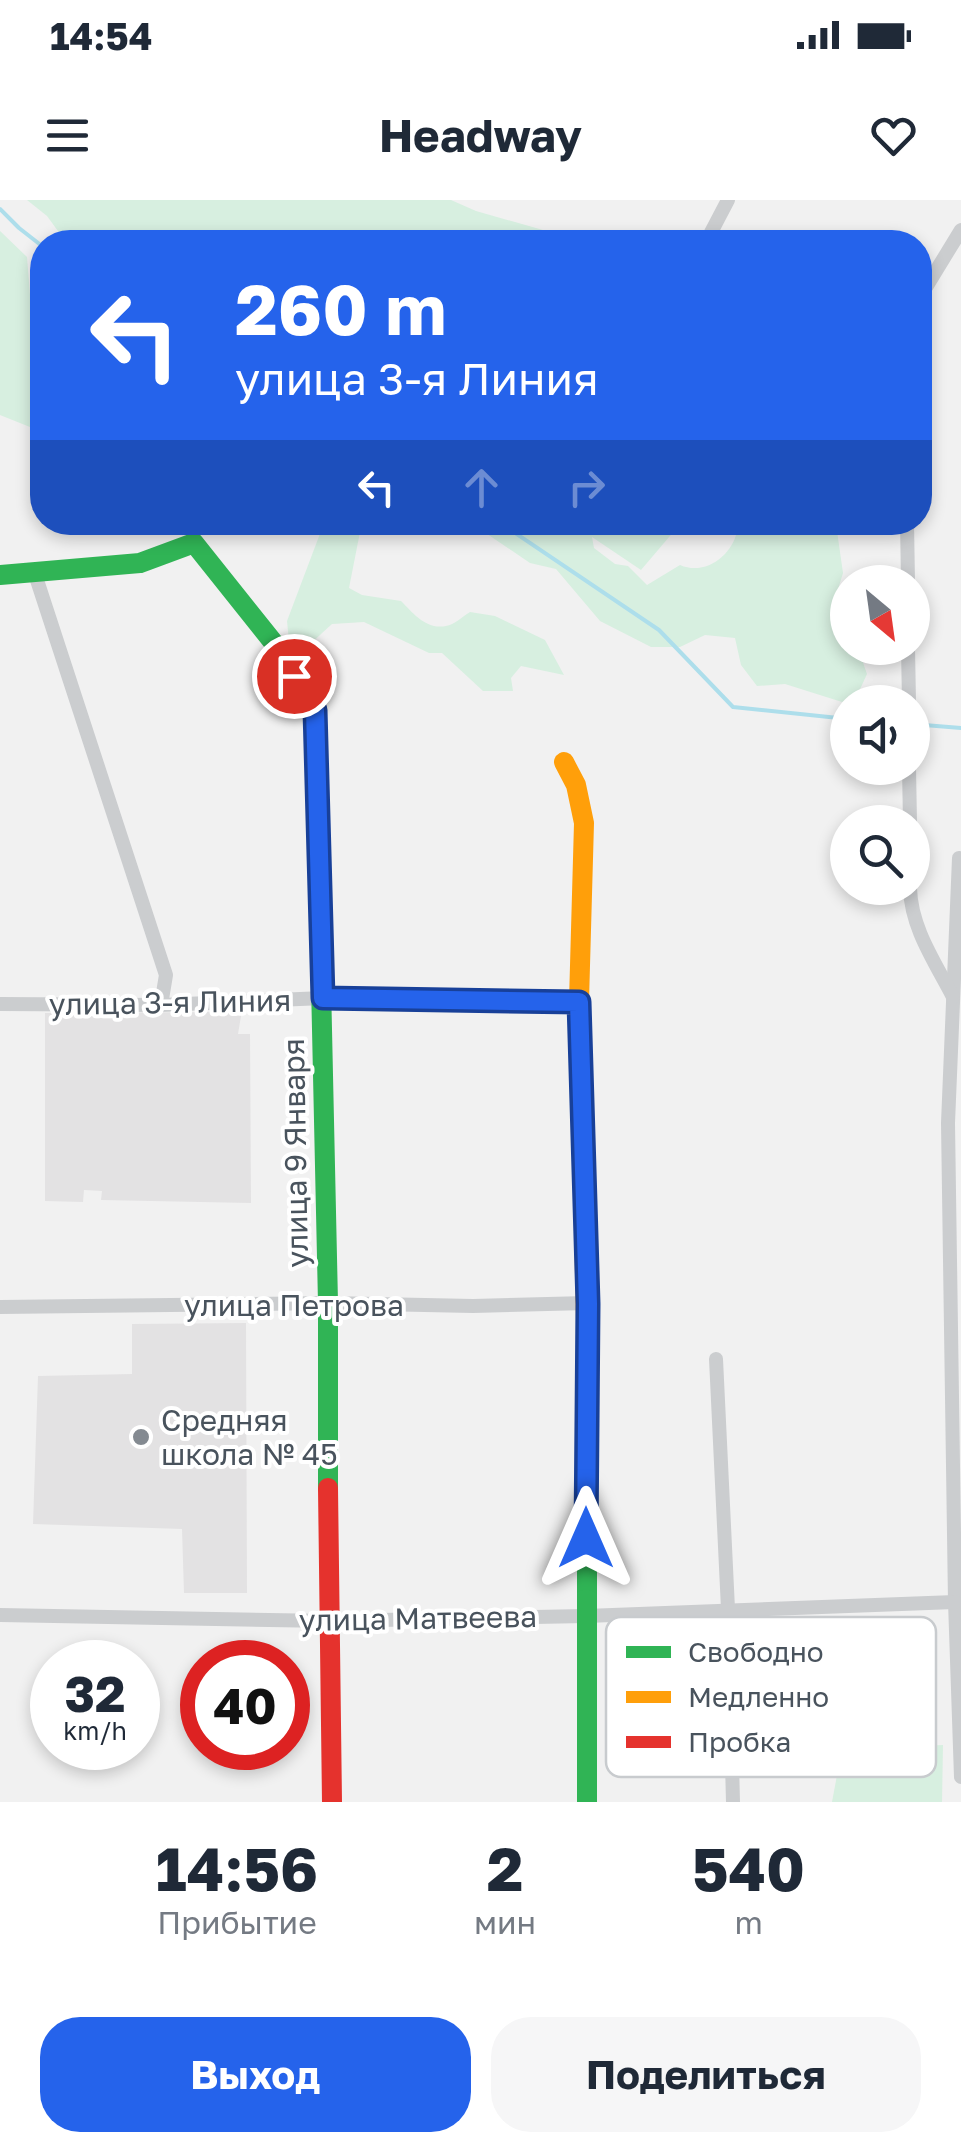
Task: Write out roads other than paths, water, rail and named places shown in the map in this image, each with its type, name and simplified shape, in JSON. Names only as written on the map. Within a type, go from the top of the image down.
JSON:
[{"type":"street","points":[[712,230],[728,200]]},
{"type":"street","points":[[932,278],[961,230]]},
{"type":"street","points":[[907,535],[908,565]]},
{"type":"street","name":"улица 9 Января","points":[[34,574],[140,563],[194,543],[273,642],[315,710],[328,1302],[332,1802]]},
{"type":"street","points":[[0,575],[34,574],[166,974],[161,1005]]},
{"type":"street","points":[[564,762],[576,785],[584,824],[579,1002],[588,1304],[587,1802]]},
{"type":"street","points":[[959,858],[954,998],[955,1602],[961,1778]]},
{"type":"street","points":[[910,905],[954,998]]},
{"type":"street","name":"улица 3-я Линия","points":[[0,1004],[161,1005],[323,998],[579,1002]]},
{"type":"street","name":"улица Петрова","points":[[0,1307],[328,1302],[588,1304]]},
{"type":"street","points":[[716,1359],[728,1617]]},
{"type":"street","name":"улица Матвеева","points":[[0,1615],[328,1621],[955,1602]]},
{"type":"street","points":[[731,1777],[732,1802]]},
{"type":"waterway","points":[[0,209],[30,237]]},
{"type":"waterway","points":[[518,535],[659,630],[733,707],[830,717]]},
{"type":"waterway","points":[[930,725],[961,728]]},
{"type":"place","name":"Средняя школа № 45","points":[[141,1437]]}]
